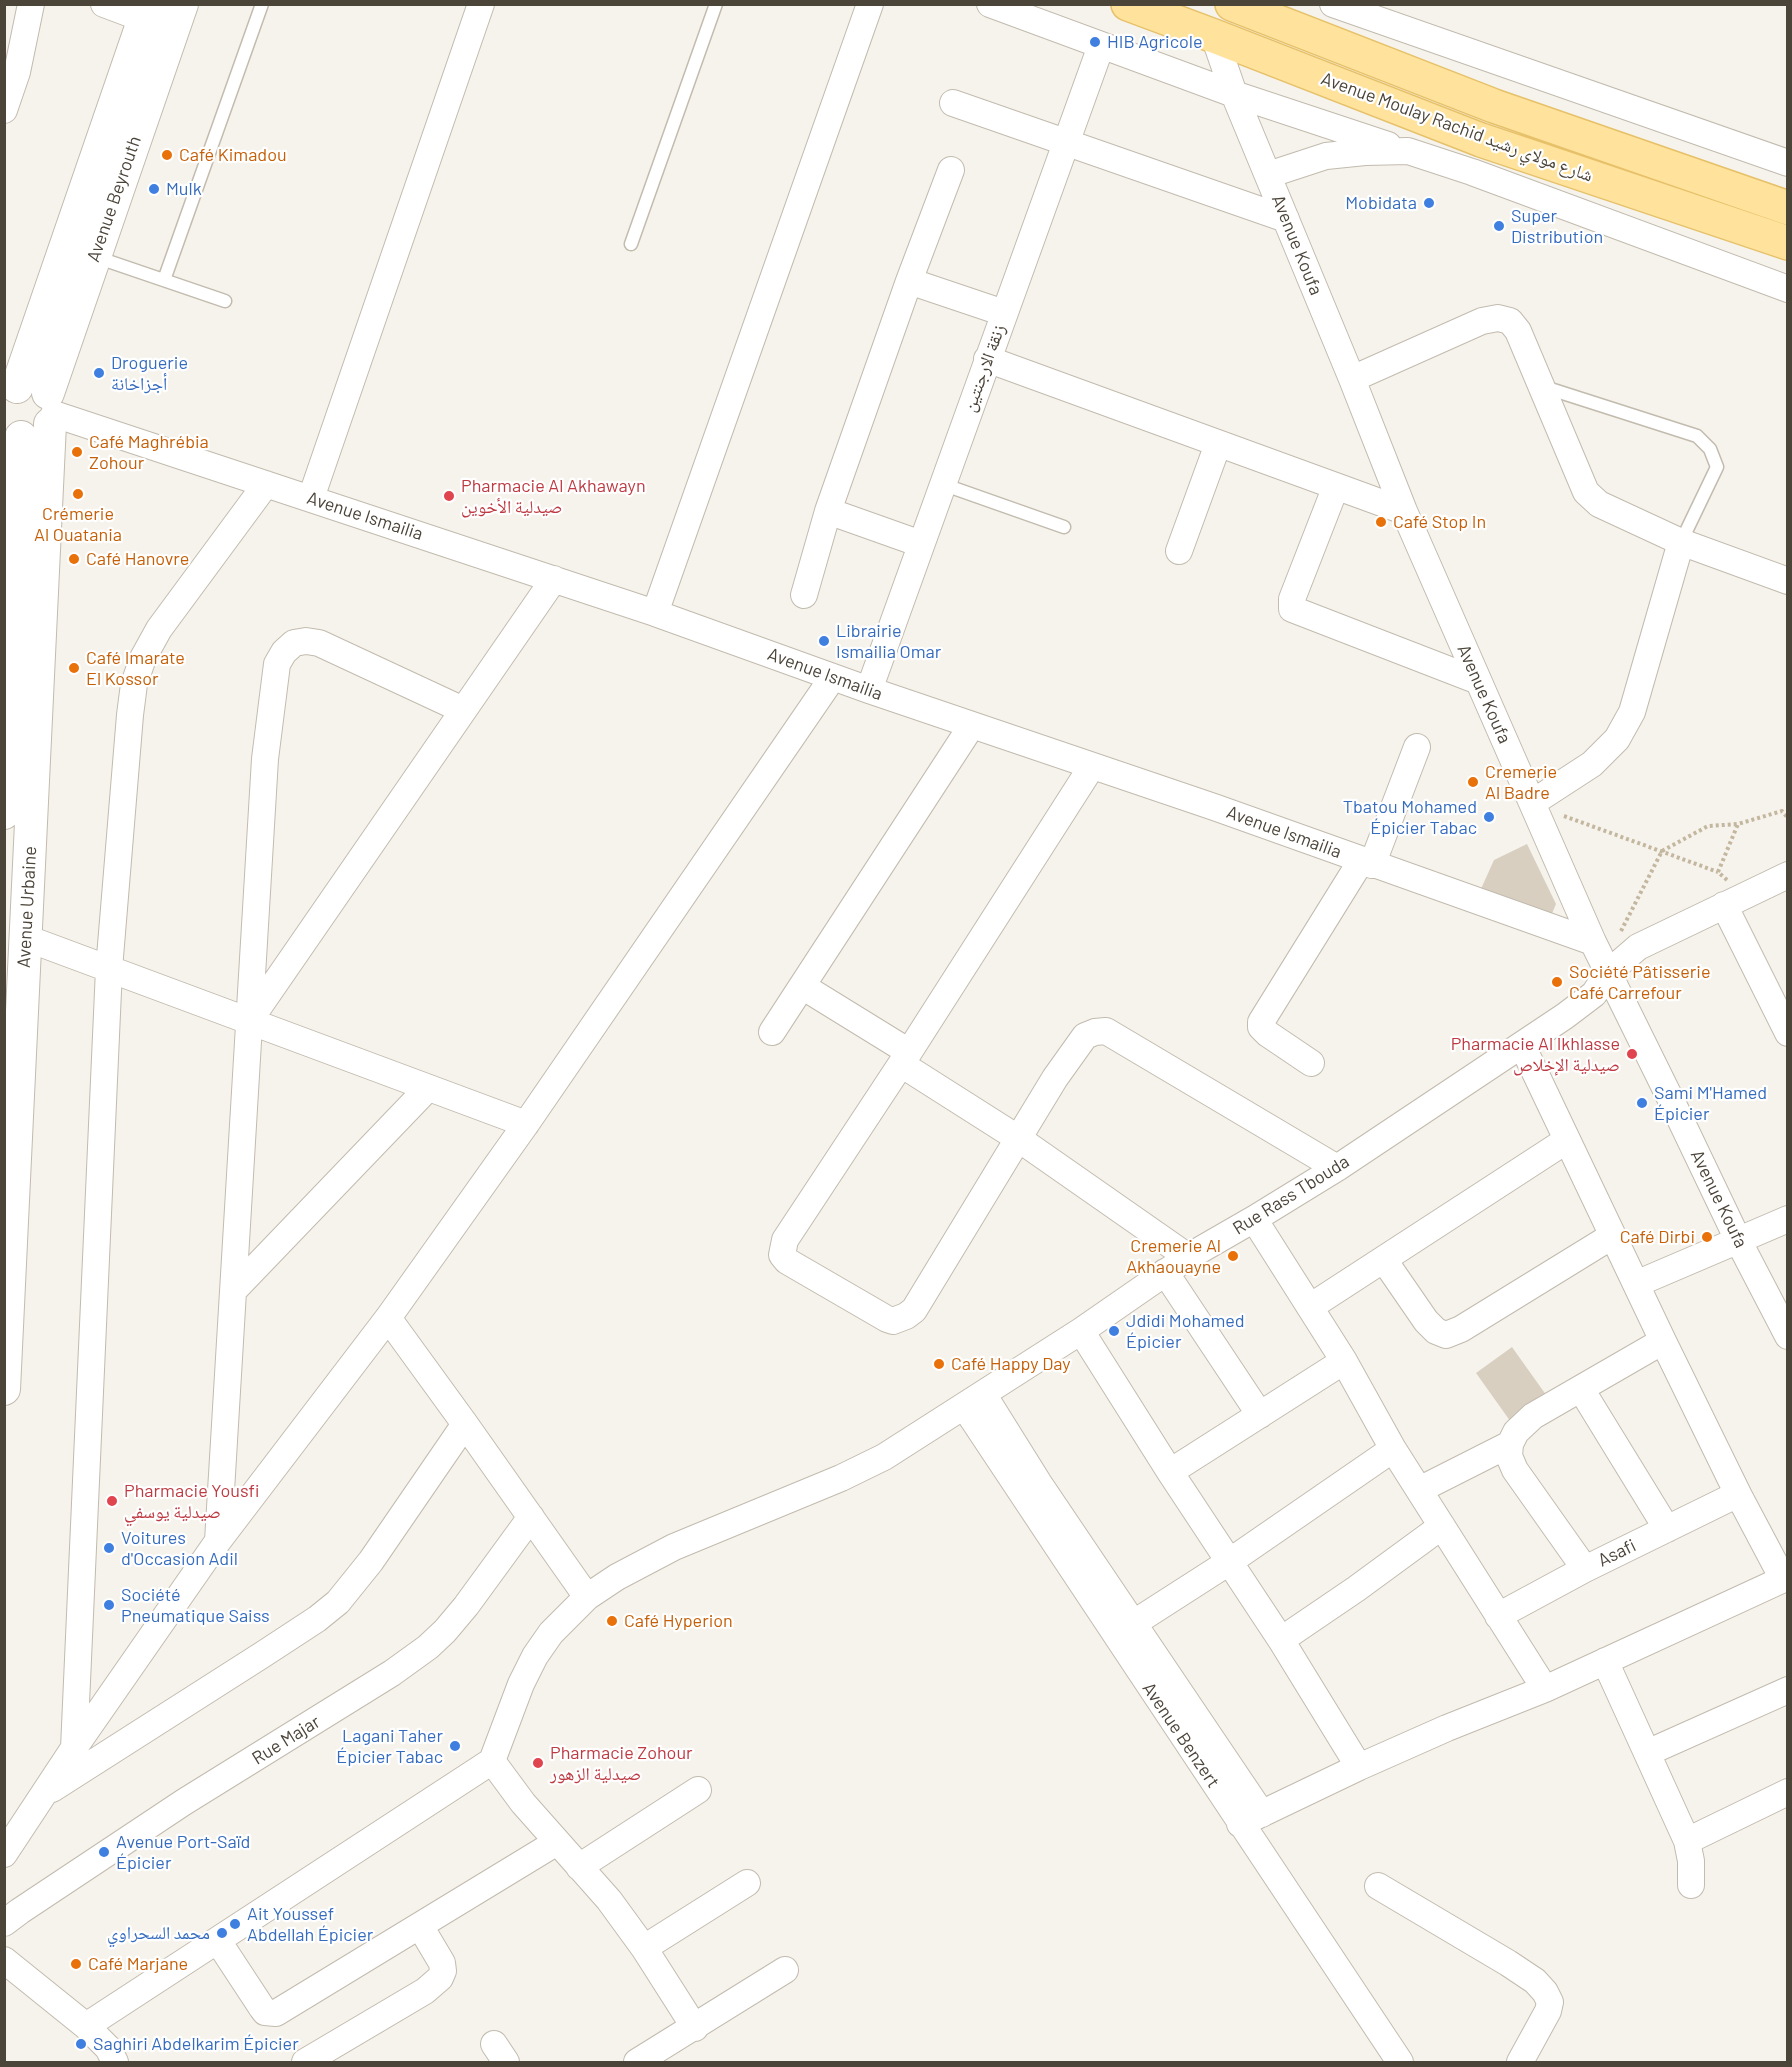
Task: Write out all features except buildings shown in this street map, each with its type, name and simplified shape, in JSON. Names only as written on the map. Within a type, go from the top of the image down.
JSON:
[{"type":"main road","name":"Avenue Moulay Rachid شارع مولاي رشيد","points":[[1128,4],[1481,140],[1788,243]]},
{"type":"main road","name":"Avenue Moulay Rachid شارع مولاي رشيد","points":[[1232,4],[1494,106],[1788,208]]},
{"type":"street","points":[[4,110],[17,72],[31,4]]},
{"type":"street","points":[[104,4],[147,12]]},
{"type":"street","name":"Avenue Beyrouth","points":[[50,410],[94,256],[182,4]]},
{"type":"street","points":[[311,498],[481,4]]},
{"type":"street","points":[[655,613],[870,4]]},
{"type":"street","points":[[990,4],[1234,94],[1472,172],[1788,289]]},
{"type":"street","points":[[1333,4],[1788,163]]},
{"type":"street","name":"Avenue Beyrouth","points":[[10,392],[147,12]]},
{"type":"street","name":"Avenue Koufa","points":[[1214,36],[1234,94],[1404,511],[1593,942],[1738,1240],[1788,1336]]},
{"type":"street","name":"زنقة الارجنتين","points":[[869,690],[1101,46]]},
{"type":"street","points":[[953,103],[1286,219]]},
{"type":"street","points":[[1268,175],[1326,156],[1365,152],[1408,152]]},
{"type":"street","points":[[804,595],[828,511],[909,281],[951,170]]},
{"type":"street","points":[[909,281],[1004,313]]},
{"type":"street","points":[[1352,379],[1482,321],[1498,318],[1510,321],[1518,331],[1586,492],[1599,504],[1681,542],[1788,581]]},
{"type":"street","points":[[987,359],[1404,511]]},
{"type":"street","points":[[4,813],[13,431],[38,435],[50,410],[33,385],[24,384],[10,392]]},
{"type":"street","name":"Avenue Ismailia","points":[[50,410],[655,613],[869,690],[1214,807],[1593,942]]},
{"type":"street","name":"Avenue Urbaine","points":[[4,1389],[38,706],[50,410]]},
{"type":"street","points":[[1179,551],[1218,444]]},
{"type":"street","points":[[74,1748],[109,969],[134,684],[143,658],[159,628],[266,484]]},
{"type":"street","points":[[1336,486],[1292,599],[1292,609],[1478,681]]},
{"type":"street","points":[[828,511],[921,544]]},
{"type":"street","points":[[1532,803],[1592,764],[1617,739],[1632,712],[1681,542]]},
{"type":"street","points":[[249,1021],[554,579]]},
{"type":"street","points":[[218,1541],[265,759],[274,678],[278,664],[284,652],[294,643],[306,641],[319,643],[463,710]]},
{"type":"street","points":[[4,1854],[74,1748],[218,1541],[388,1318],[526,1124],[833,677]]},
{"type":"street","points":[[772,1032],[972,725]]},
{"type":"street","points":[[1311,1062],[1268,1034],[1261,1027],[1261,1022],[1366,863],[1417,747]]},
{"type":"street","points":[[1092,766],[785,1240],[782,1255],[787,1261],[887,1319],[894,1321],[906,1316],[914,1310],[1055,1078],[1085,1036],[1095,1032],[1106,1031],[1336,1168]]},
{"type":"street","name":"Rue Rass Tbouda","points":[[492,1761],[521,1684],[535,1656],[557,1626],[587,1597],[617,1577],[674,1547],[841,1478],[884,1457],[1081,1331],[1188,1257],[1336,1168],[1583,1005],[1594,994],[1608,973],[1638,947],[1728,894],[1788,875]]},
{"type":"street","points":[[1728,894],[1788,1033]]},
{"type":"street","points":[[26,938],[526,1124]]},
{"type":"street","points":[[802,986],[1188,1257]]},
{"type":"street","points":[[1251,1819],[1359,1767],[1447,1728],[1545,1689],[1786,1578],[1738,1494],[1522,1045]]},
{"type":"street","points":[[233,1291],[427,1089]]},
{"type":"street","points":[[1310,1307],[1567,1140]]},
{"type":"street","points":[[1254,1219],[1344,1361],[1419,1490],[1545,1689]]},
{"type":"street","points":[[1636,1284],[1788,1219]]},
{"type":"street","points":[[1384,1260],[1425,1321],[1436,1331],[1446,1335],[1461,1329],[1612,1236]]},
{"type":"street","points":[[1165,1272],[1260,1415]]},
{"type":"street","points":[[388,1318],[587,1597]]},
{"type":"street","points":[[1081,1331],[1170,1472],[1281,1640],[1359,1767]]},
{"type":"street","points":[[1585,1569],[1515,1470],[1509,1456],[1510,1444],[1516,1432],[1533,1416],[1663,1341]]},
{"type":"street","points":[[1170,1472],[1344,1361]]},
{"type":"street","points":[[1581,1389],[1667,1529]]},
{"type":"street","name":"Avenue Benzert","points":[[973,1400],[1251,1819],[1400,2062]]},
{"type":"street","points":[[45,1794],[317,1619],[338,1602],[371,1561],[465,1424]]},
{"type":"street","points":[[1419,1490],[1510,1444]]},
{"type":"street","points":[[1124,1629],[1229,1562],[1394,1449]]},
{"type":"street","name":"Asafi","points":[[1498,1616],[1585,1569],[1738,1494]]},
{"type":"street","name":"Rue Majar","points":[[4,1923],[175,1808],[392,1673],[428,1647],[466,1606],[531,1517]]},
{"type":"street","points":[[1281,1640],[1442,1526]]},
{"type":"street","points":[[1605,1661],[1687,1841],[1691,1861],[1691,1885]]},
{"type":"street","points":[[1647,1753],[1788,1690]]},
{"type":"street","points":[[87,2026],[492,1761],[523,1803],[609,1900],[644,1948],[695,2028]]},
{"type":"street","points":[[579,1867],[698,1790]]},
{"type":"street","points":[[1687,1841],[1788,1792]]},
{"type":"street","points":[[218,1941],[262,2008],[271,2014],[281,2011],[557,1842]]},
{"type":"street","points":[[644,1948],[747,1883]]},
{"type":"street","points":[[1378,1886],[1508,1963],[1535,1981],[1545,1992],[1550,2002],[1548,2011],[1520,2062]]},
{"type":"street","points":[[304,2062],[425,1991],[440,1978],[443,1971],[442,1963],[420,1926]]},
{"type":"street","points":[[4,1960],[87,2026],[108,2048],[115,2062]]},
{"type":"street","points":[[637,2062],[785,1970]]},
{"type":"lane","points":[[164,280],[262,4]]},
{"type":"lane","points":[[631,244],[716,4]]},
{"type":"lane","points":[[94,256],[225,301]]},
{"type":"lane","points":[[1542,387],[1697,436],[1710,450],[1717,467],[1681,542]]},
{"type":"lane","points":[[942,484],[1064,527]]},
{"type":"path","points":[[1626,938],[1618,936],[1662,851],[1708,826],[1738,824],[1782,811],[1788,818]]},
{"type":"path","points":[[1568,827],[1564,816],[1718,872],[1728,894]]},
{"type":"path","points":[[1718,872],[1738,824]]},
{"type":"place","name":"HIB Agricole","points":[[1095,42]]},
{"type":"place","name":"Café Kimadou","points":[[167,155]]},
{"type":"place","name":"Mulk","points":[[154,189]]},
{"type":"place","name":"Mobidata","points":[[1429,203]]},
{"type":"place","name":"Super Distribution","points":[[1499,226]]},
{"type":"place","name":"Droguerie أجزاخانة","points":[[99,373]]},
{"type":"place","name":"Café Maghrébia Zohour","points":[[77,452]]},
{"type":"place","name":"Crémerie Al Ouatania","points":[[78,494]]},
{"type":"place","name":"Pharmacie Al Akhawayn صيدلية الأخوين","points":[[449,496]]},
{"type":"place","name":"Café Stop In","points":[[1381,522]]},
{"type":"place","name":"Café Hanovre","points":[[74,559]]},
{"type":"place","name":"Librairie Ismailia Omar","points":[[824,641]]},
{"type":"place","name":"Café Imarate El Kossor","points":[[74,668]]},
{"type":"place","name":"Cremerie Al Badre","points":[[1473,782]]},
{"type":"place","name":"Tbatou Mohamed Épicier Tabac","points":[[1489,817]]},
{"type":"place","name":"Société Pâtisserie Café Carrefour","points":[[1557,982]]},
{"type":"place","name":"Pharmacie Al Ikhlasse صيدلية الإخلاص","points":[[1632,1054]]},
{"type":"place","name":"Sami M'Hamed Épicier","points":[[1642,1103]]},
{"type":"place","name":"Café Dirbi","points":[[1707,1237]]},
{"type":"place","name":"Cremerie Al Akhaouayne","points":[[1233,1256]]},
{"type":"place","name":"Jdidi Mohamed Épicier","points":[[1114,1331]]},
{"type":"place","name":"Café Happy Day","points":[[939,1364]]},
{"type":"place","name":"Pharmacie Yousfi صيدلية يوسفي","points":[[112,1501]]},
{"type":"place","name":"Voitures d'Occasion Adil","points":[[109,1548]]},
{"type":"place","name":"Société Pneumatique Saiss","points":[[109,1605]]},
{"type":"place","name":"Café Hyperion","points":[[612,1621]]},
{"type":"place","name":"Lagani Taher Épicier Tabac","points":[[455,1746]]},
{"type":"place","name":"Pharmacie Zohour صيدلية الزهور","points":[[538,1763]]},
{"type":"place","name":"Avenue Port-Saïd Épicier","points":[[104,1852]]},
{"type":"place","name":"Ait Youssef Abdellah Épicier","points":[[235,1924]]},
{"type":"place","name":"محمد السحراوي","points":[[222,1933]]},
{"type":"place","name":"Café Marjane","points":[[76,1964]]},
{"type":"place","name":"Saghiri Abdelkarim Épicier","points":[[81,2044]]}]
